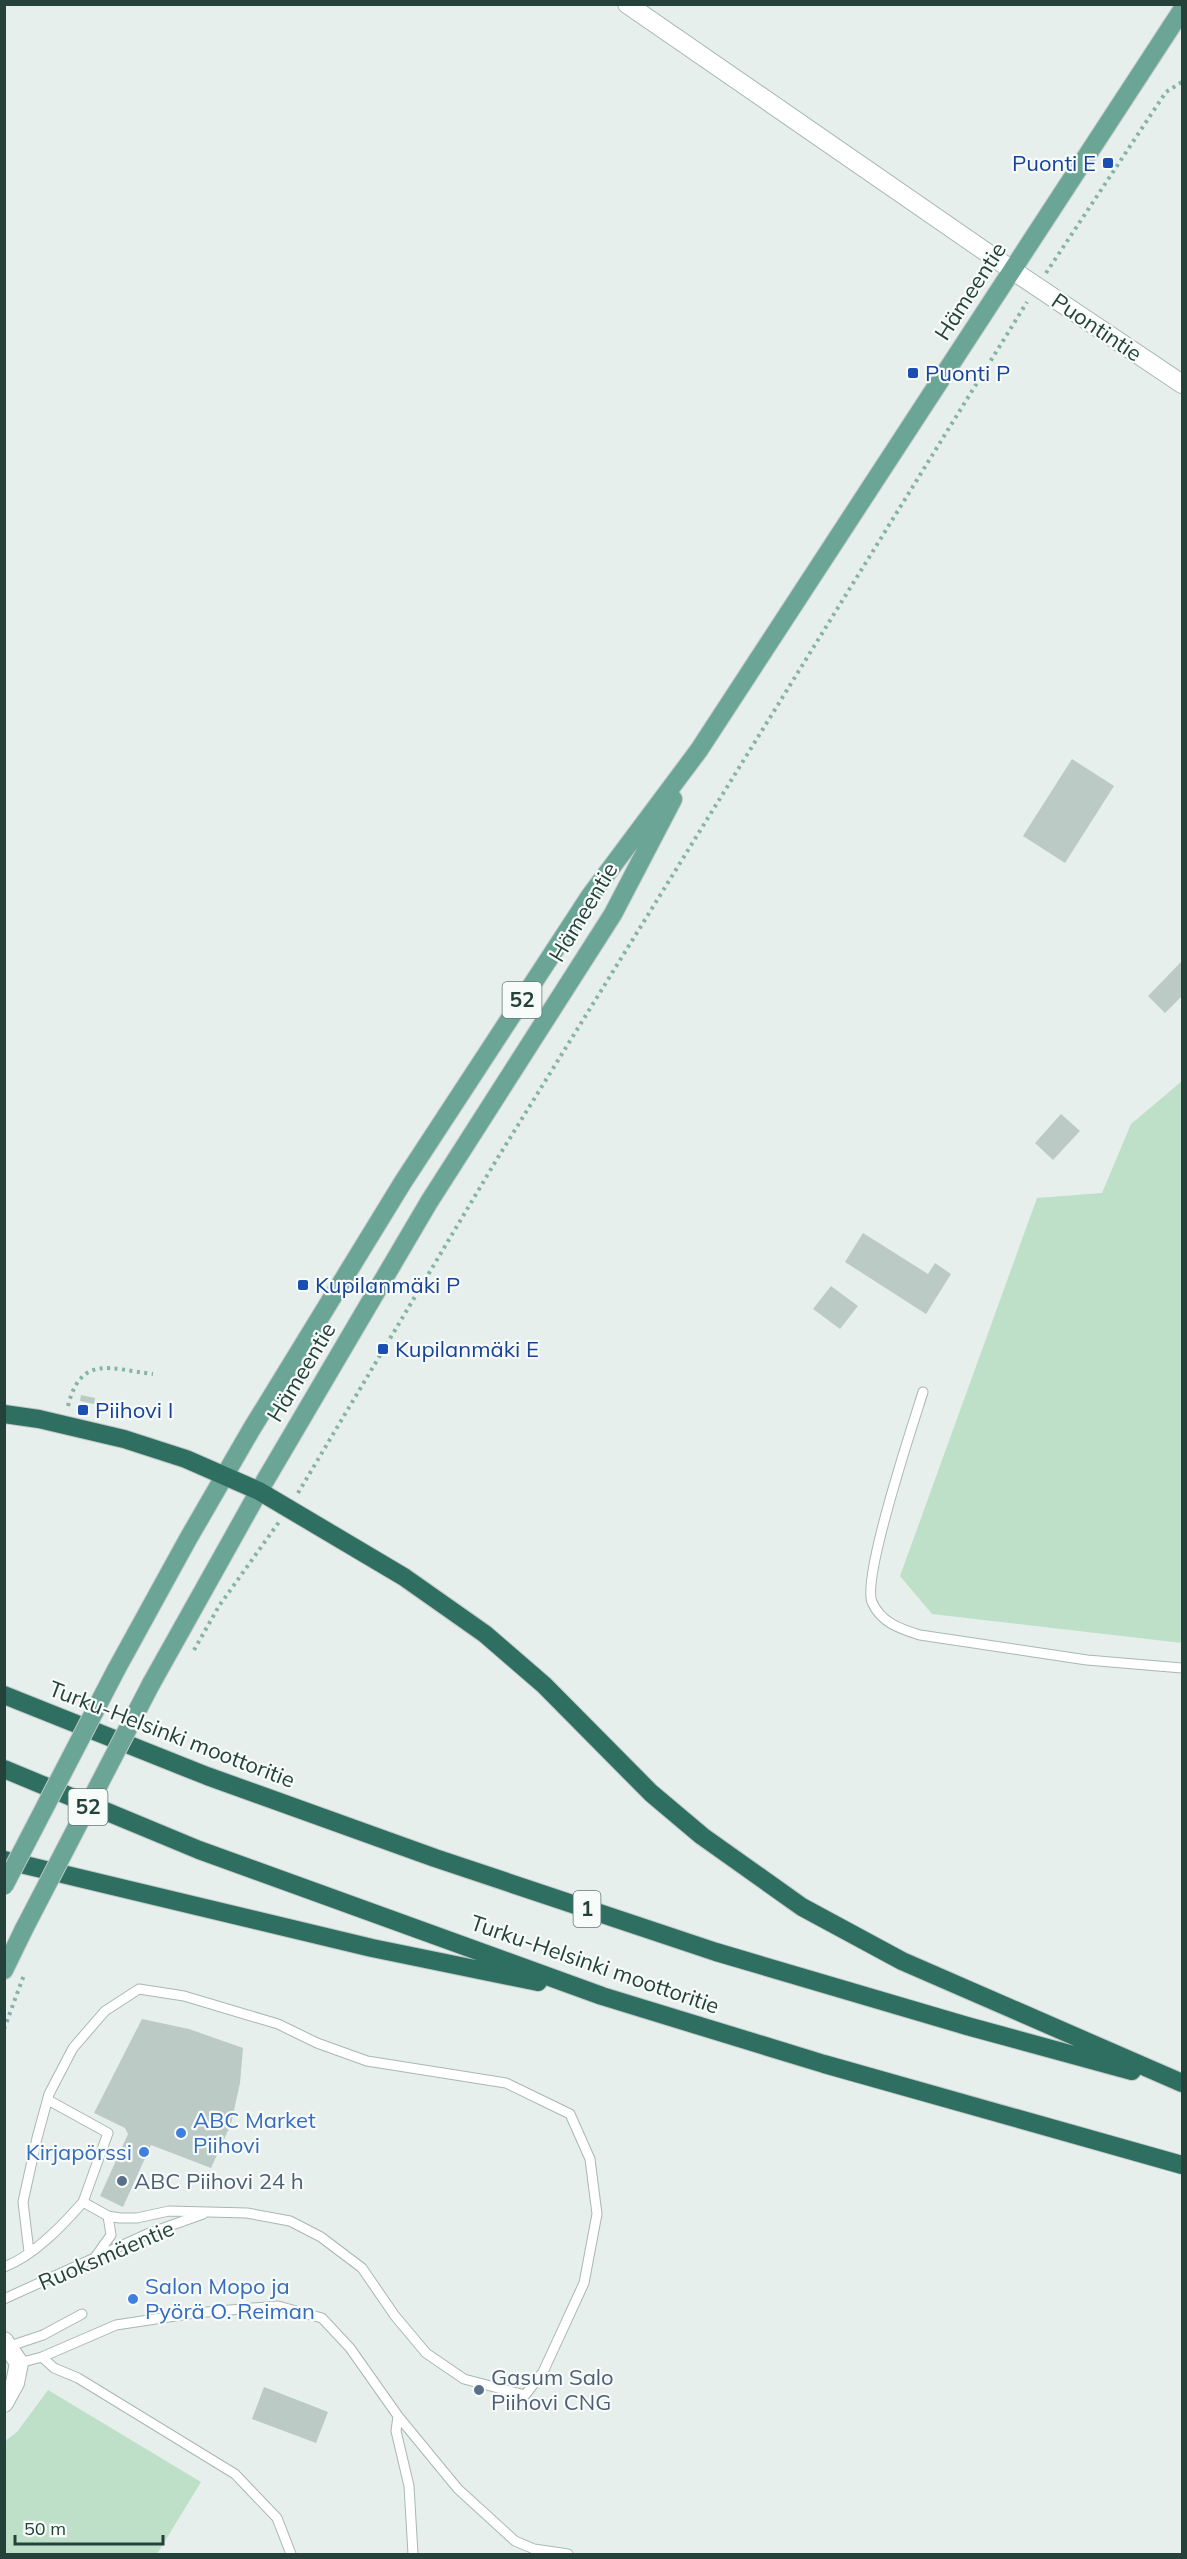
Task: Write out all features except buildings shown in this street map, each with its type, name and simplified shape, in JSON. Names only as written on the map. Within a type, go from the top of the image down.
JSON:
[{"type":"highway","points":[[4,1414],[39,1419],[124,1439],[186,1459],[259,1491],[404,1577],[485,1634],[544,1685],[651,1793],[702,1836],[802,1906],[902,1961],[1182,2084]]},
{"type":"highway","name":"Turku-Helsinki moottoritie","points":[[4,1695],[207,1776],[402,1846],[716,1952],[967,2026],[1182,2084]]},
{"type":"highway","name":"Turku-Helsinki moottoritie","points":[[4,1769],[199,1850],[602,1995],[824,2064],[1182,2165]]},
{"type":"highway","points":[[4,1860],[372,1948],[602,1995]]},
{"type":"main road","name":"Hämeentie","points":[[4,1886],[116,1670],[225,1476],[416,1162],[590,896],[699,750],[1182,10]]},
{"type":"main road","name":"Hämeentie","points":[[4,1970],[151,1684],[259,1491],[429,1202],[613,914],[699,750]]},
{"type":"street","name":"Puontintie","points":[[627,4],[1012,270],[1182,384]]},
{"type":"street","points":[[4,2403],[15,2383],[19,2363],[7,2344]]},
{"type":"lane","points":[[923,1392],[873,1568],[871,1597],[881,1616],[899,1629],[920,1635],[1087,1660],[1182,1668]]},
{"type":"lane","name":"Ruoksmäentie","points":[[4,2267],[57,2232],[83,2202],[108,2216],[137,2218],[169,2211],[247,2213],[290,2221],[321,2237],[362,2268],[395,2316],[426,2353],[465,2379],[525,2395],[543,2372],[584,2283],[597,2214],[590,2159],[570,2114],[506,2083],[367,2061],[317,2043],[278,2024],[184,1996],[139,1989],[105,2011],[74,2048],[48,2100]]},
{"type":"lane","points":[[29,2252],[24,2202],[37,2138],[48,2100],[108,2133],[83,2202]]},
{"type":"lane","name":"Ruoksmäentie","points":[[4,2299],[147,2234],[208,2212]]},
{"type":"lane","points":[[96,2256],[111,2235],[108,2216]]},
{"type":"lane","points":[[19,2363],[42,2357],[116,2325],[195,2313],[278,2306],[322,2318],[350,2348],[398,2416],[458,2489],[515,2541],[522,2554]]},
{"type":"lane","points":[[7,2344],[43,2335],[82,2314]]},
{"type":"lane","points":[[42,2357],[54,2368],[78,2378],[235,2474],[277,2518],[291,2554]]},
{"type":"lane","points":[[398,2416],[396,2431],[409,2486],[413,2554]]},
{"type":"lane","points":[[515,2541],[534,2549],[568,2554]]},
{"type":"path","points":[[192,1654],[219,1606],[289,1509],[497,1159],[1037,287],[1166,92],[1182,82]]},
{"type":"path","points":[[68,1406],[76,1383],[87,1371],[101,1368],[153,1374]]},
{"type":"path","points":[[4,2029],[29,1965]]},
{"type":"green space","points":[[1182,1081],[1182,1643],[932,1614],[900,1576],[1037,1198],[1102,1193],[1131,1124]]},
{"type":"green space","points":[[48,2390],[201,2482],[157,2554],[5,2554],[5,2441],[17,2432]]},
{"type":"place","name":"Puonti E","points":[[1108,163]]},
{"type":"place","name":"Puonti P","points":[[913,373]]},
{"type":"place","name":"Kupilanmäki P","points":[[303,1285]]},
{"type":"place","name":"Kupilanmäki E","points":[[383,1349]]},
{"type":"place","name":"Piihovi I","points":[[83,1410]]},
{"type":"place","name":"ABC Market Piihovi","points":[[181,2133]]},
{"type":"place","name":"Kirjapörssi","points":[[144,2152]]},
{"type":"place","name":"ABC Piihovi 24 h","points":[[122,2181]]},
{"type":"place","name":"Salon Mopo ja Pyörä O. Reiman","points":[[133,2299]]},
{"type":"place","name":"Gasum Salo Piihovi CNG","points":[[479,2390]]}]
